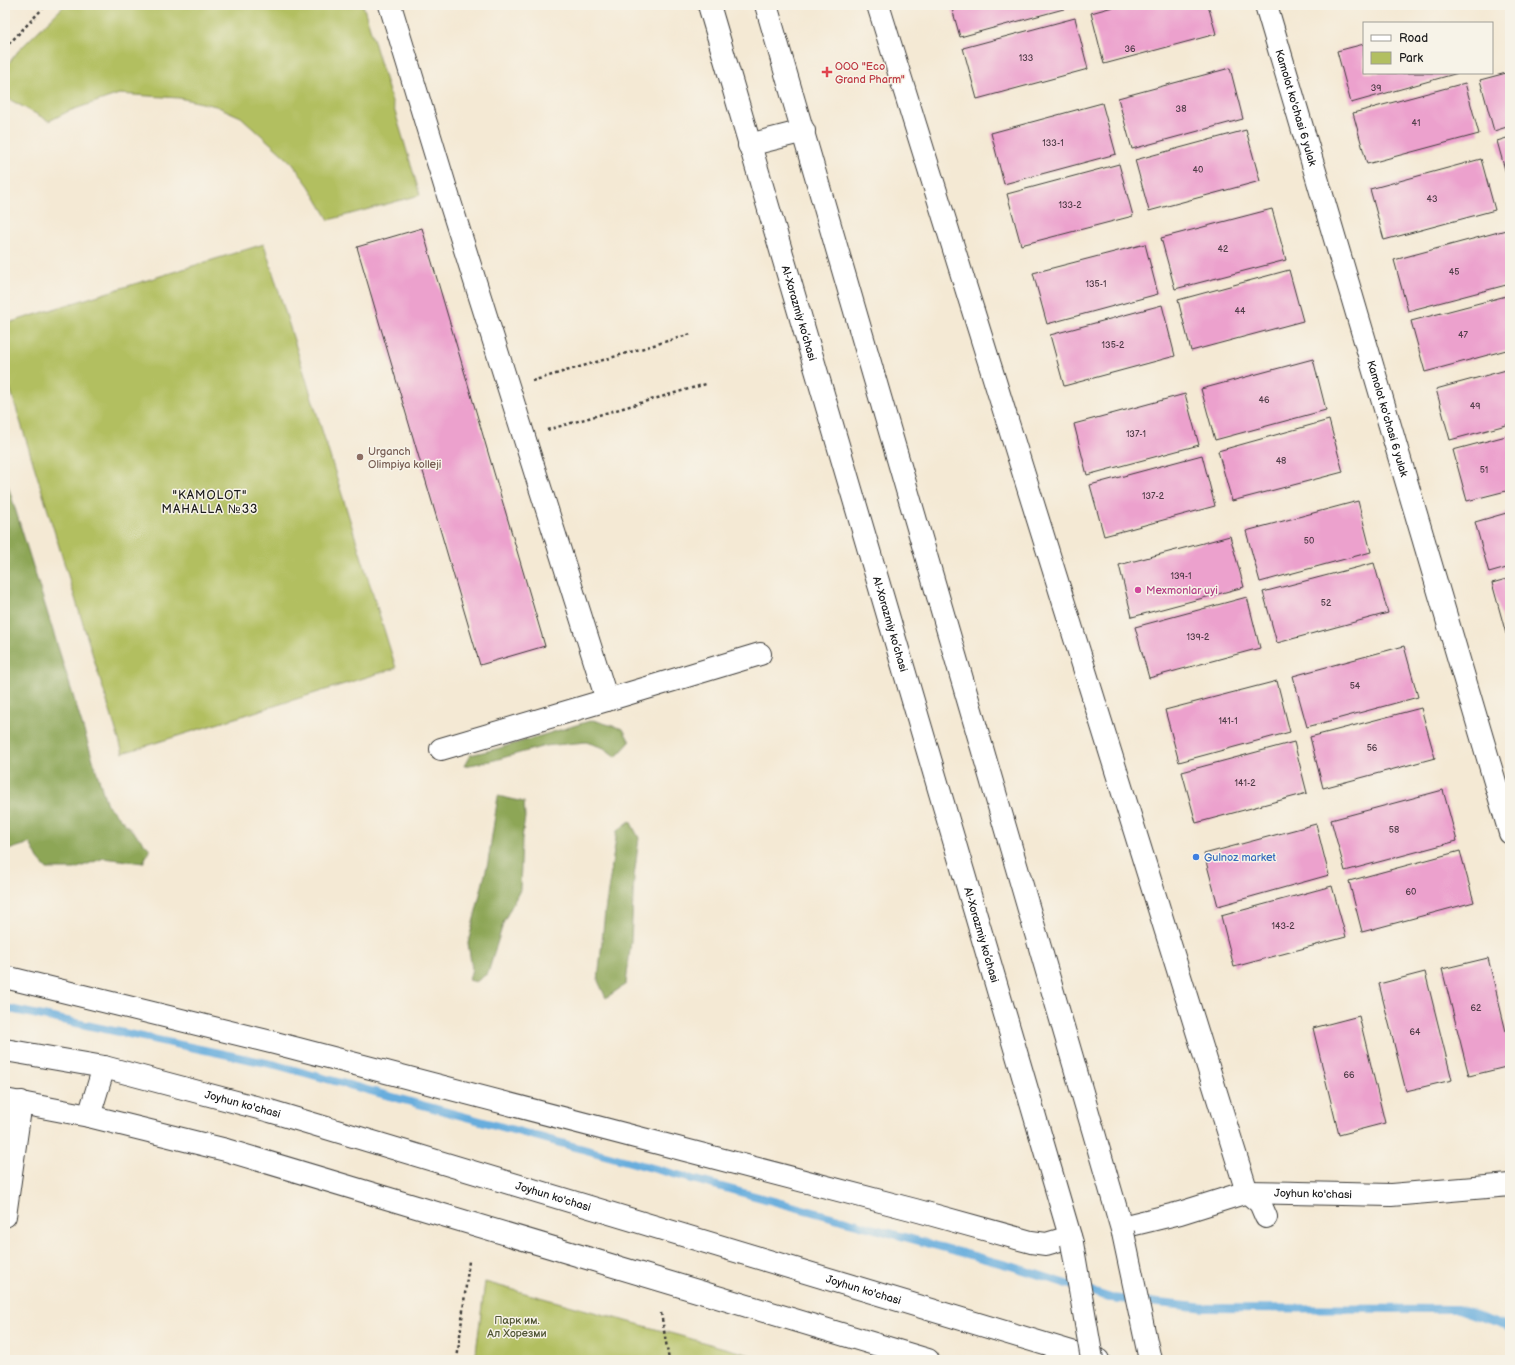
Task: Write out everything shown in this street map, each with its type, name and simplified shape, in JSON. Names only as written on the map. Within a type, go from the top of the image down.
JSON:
[{"type":"main road","points":[[390,5],[508,387],[607,700]]},
{"type":"main road","name":"Al-Xorazmiy ko’chasi","points":[[709,5],[1071,1240],[1094,1360]]},
{"type":"main road","points":[[766,5],[804,131],[1122,1230],[1150,1360]]},
{"type":"main road","points":[[878,5],[1246,1192],[1260,1203],[1266,1217]]},
{"type":"main road","name":"Kamolot ko'chasi 6 yulak","points":[[1266,5],[1505,798],[1510,833]]},
{"type":"main road","points":[[749,145],[804,131]]},
{"type":"main road","points":[[441,749],[760,654]]},
{"type":"main road","points":[[5,977],[275,1042],[915,1210],[1031,1242],[1046,1244],[1071,1240]]},
{"type":"main road","name":"Joyhun ko'chasi","points":[[5,1050],[104,1067],[270,1111],[1094,1360]]},
{"type":"main road","points":[[90,1116],[104,1067]]},
{"type":"main road","points":[[5,1216],[13,1101],[90,1116],[226,1150],[928,1360]]},
{"type":"main road","name":"Joyhun ko'chasi","points":[[1122,1230],[1246,1192],[1391,1195],[1510,1185]]},
{"type":"path","points":[[5,48],[46,5]]},
{"type":"path","points":[[508,387],[691,334]]},
{"type":"path","points":[[524,437],[706,384]]},
{"type":"path","points":[[457,1360],[469,1261]]},
{"type":"path","points":[[661,1314],[669,1360]]},
{"type":"green space","points":[[65,5],[363,5],[420,195],[329,220],[309,186],[292,163],[241,117],[216,106],[179,98],[119,94],[69,111],[49,121],[5,97],[5,68],[19,50]]},
{"type":"green space","points":[[264,244],[396,668],[123,753],[5,372],[5,324]]},
{"type":"green space","points":[[5,476],[107,805],[150,849],[143,863],[104,858],[75,869],[47,869],[38,859],[30,843],[5,851]]},
{"type":"green space","points":[[593,720],[623,729],[630,742],[616,757],[604,748],[586,742],[545,746],[491,761],[464,766],[470,755],[500,748]]},
{"type":"green space","points":[[498,796],[524,802],[525,817],[522,839],[520,890],[504,921],[488,973],[476,982],[469,980],[472,969],[468,943],[488,862]]},
{"type":"green space","points":[[630,821],[639,838],[634,877],[631,941],[626,984],[606,998],[598,981],[605,911],[617,831]]},
{"type":"green space","name":"Парк им. Ал Хорезми","points":[[485,1282],[768,1360],[475,1360]]},
{"type":"building","points":[[951,5],[1071,5],[1071,7],[960,37]]},
{"type":"building","points":[[1120,5],[1208,5],[1216,34],[1104,64],[1091,13]]},
{"type":"building","points":[[1075,18],[1088,69],[977,99],[963,48]]},
{"type":"building","points":[[1363,44],[1363,74],[1454,74],[1351,103],[1337,51]]},
{"type":"building","points":[[1230,68],[1243,119],[1132,149],[1118,98]]},
{"type":"building","points":[[1510,72],[1510,126],[1494,131],[1480,80]]},
{"type":"building","points":[[1465,83],[1479,134],[1367,164],[1353,113]]},
{"type":"building","points":[[1102,103],[1116,154],[1004,184],[991,133]]},
{"type":"building","points":[[1246,130],[1260,181],[1149,211],[1135,160]]},
{"type":"building","points":[[1510,137],[1510,188],[1497,141]]},
{"type":"building","points":[[1481,159],[1495,210],[1384,240],[1370,189]]},
{"type":"building","points":[[1119,164],[1133,216],[1021,245],[1007,194]]},
{"type":"building","points":[[1272,209],[1286,260],[1175,289],[1161,238]]},
{"type":"building","points":[[422,228],[545,646],[480,665],[357,247]]},
{"type":"building","points":[[1506,230],[1510,245],[1510,284],[1408,311],[1394,260]]},
{"type":"building","points":[[1145,244],[1158,294],[1047,324],[1033,273]]},
{"type":"building","points":[[1289,270],[1303,321],[1191,351],[1178,300]]},
{"type":"building","points":[[1510,295],[1510,349],[1425,372],[1411,321]]},
{"type":"building","points":[[1162,305],[1175,356],[1064,386],[1050,335]]},
{"type":"building","points":[[1313,359],[1326,410],[1215,440],[1201,389]]},
{"type":"building","points":[[1510,369],[1510,424],[1450,440],[1436,389]]},
{"type":"building","points":[[1185,394],[1199,445],[1087,475],[1074,424]]},
{"type":"building","points":[[1329,420],[1343,472],[1232,501],[1218,451]]},
{"type":"building","points":[[1510,435],[1510,490],[1467,501],[1453,450]]},
{"type":"building","points":[[1202,455],[1215,506],[1104,536],[1090,485]]},
{"type":"building","points":[[1358,501],[1371,552],[1260,582],[1246,531]]},
{"type":"building","points":[[1510,512],[1510,567],[1489,573],[1475,522]]},
{"type":"building","points":[[1230,536],[1244,587],[1132,617],[1119,565]]},
{"type":"building","points":[[1374,563],[1388,613],[1277,643],[1263,592]]},
{"type":"building","points":[[1510,578],[1510,633],[1506,634],[1492,583]]},
{"type":"building","points":[[1247,597],[1260,648],[1149,678],[1135,627]]},
{"type":"building","points":[[1404,646],[1418,697],[1307,727],[1293,676]]},
{"type":"building","points":[[1277,681],[1290,732],[1179,762],[1165,710]]},
{"type":"building","points":[[1421,708],[1435,758],[1323,788],[1310,737]]},
{"type":"building","points":[[1294,742],[1307,793],[1196,823],[1182,772]]},
{"type":"building","points":[[1443,790],[1457,841],[1345,871],[1331,820]]},
{"type":"building","points":[[1316,824],[1329,875],[1218,906],[1204,854]]},
{"type":"building","points":[[1460,851],[1474,902],[1362,932],[1349,881]]},
{"type":"building","points":[[1332,886],[1346,937],[1234,967],[1221,916]]},
{"type":"building","points":[[1488,958],[1510,1048],[1510,1066],[1469,1076],[1442,969]]},
{"type":"building","points":[[1425,972],[1452,1080],[1406,1091],[1379,984]]},
{"type":"building","points":[[1359,1016],[1385,1123],[1339,1135],[1313,1028]]},
{"type":"waterway","points":[[5,1008],[276,1065],[1014,1267],[1111,1298],[1206,1308],[1458,1309],[1510,1327]]},
{"type":"place","name":"ООО \"Eco Grand Pharm\"","points":[[827,72]]},
{"type":"place","name":"Urganch Olimpiya kolleji","points":[[360,457]]},
{"type":"place","name":"Mexmonlar uyi","points":[[1138,590]]},
{"type":"place","name":"Gulnoz market","points":[[1196,857]]},
{"type":"district","name":"\"KAMOLOT\" MAHALLA №33","points":[[210,502]]}]
